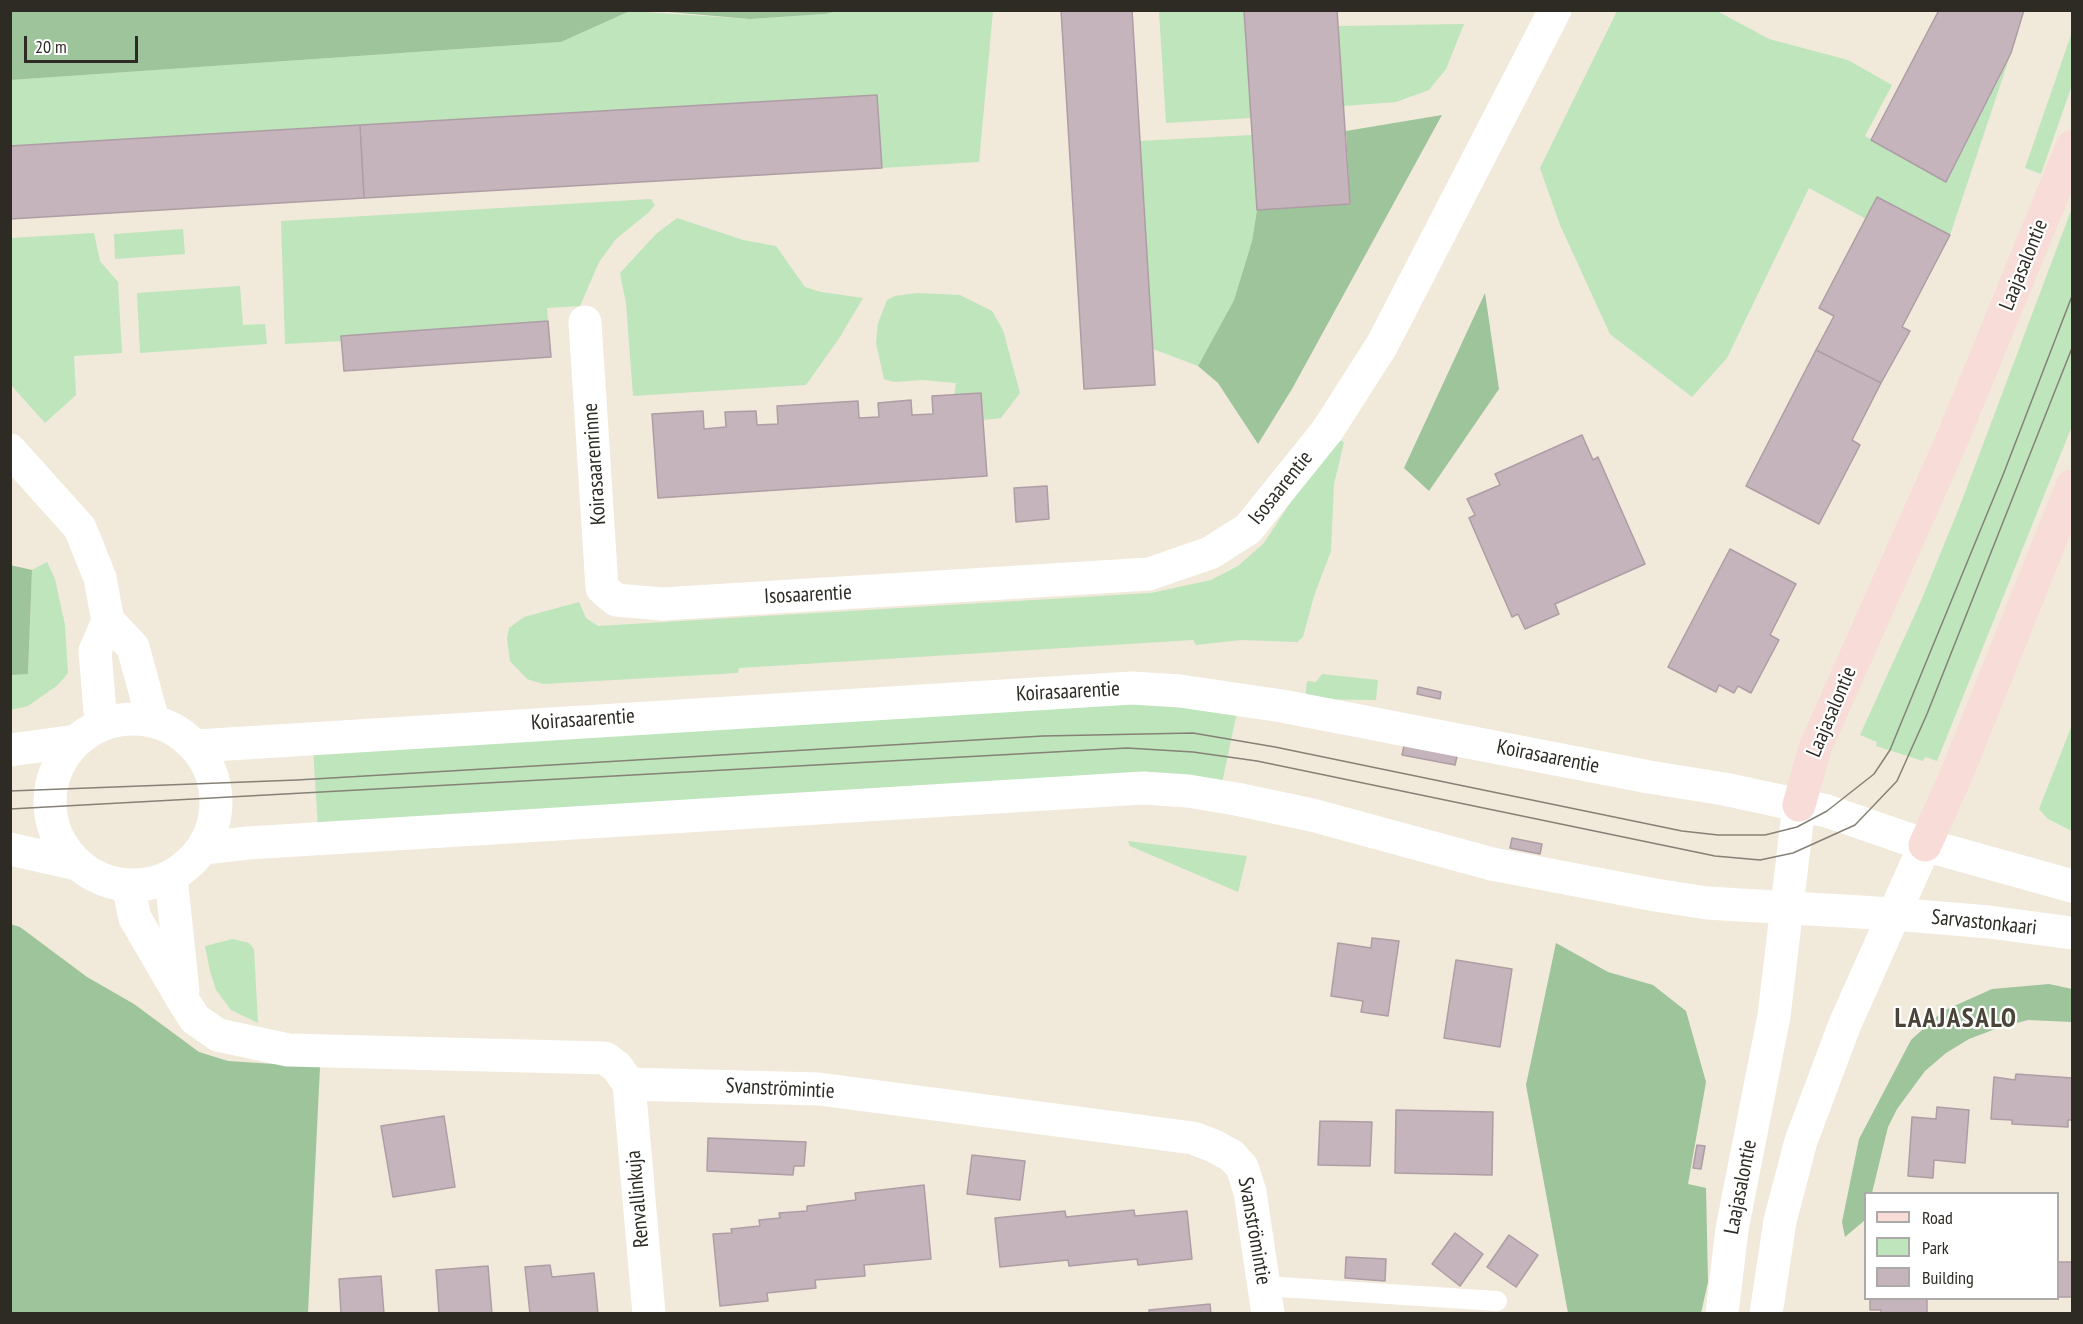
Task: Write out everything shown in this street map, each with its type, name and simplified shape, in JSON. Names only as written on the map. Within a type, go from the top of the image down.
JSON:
[{"type":"main road","name":"Isosaarentie","points":[[616,600],[662,604],[1149,574],[1210,553],[1248,529],[1327,431],[1382,345],[1554,10]]},
{"type":"main road","name":"Laajasalontie","points":[[1722,1314],[1732,1228],[1774,1016],[1800,804],[1815,748],[1951,442],[2073,147]]},
{"type":"main road","name":"Koirasaarenrinne","points":[[585,322],[602,588],[616,600]]},
{"type":"main road","points":[[10,450],[80,528],[100,578],[108,621],[95,651],[88,732],[59,761],[50,790],[49,808],[57,839],[76,864],[100,880],[128,886],[150,884],[171,877],[189,865],[204,848],[214,827],[217,800],[214,783],[196,746],[169,726],[153,721],[127,718],[88,732],[10,750]]},
{"type":"main road","points":[[1766,1314],[1779,1221],[1801,1141],[1845,1024],[1967,750],[2073,486]]},
{"type":"main road","points":[[108,621],[134,647],[153,721]]},
{"type":"main road","name":"Koirasaarentie","points":[[196,746],[1132,688],[1180,691],[1282,706],[1800,804],[1925,845]]},
{"type":"main road","points":[[204,848],[257,842],[1143,788],[1188,791],[1236,799],[1312,815],[1492,864],[1655,895],[1707,903],[1894,914]]},
{"type":"main road","points":[[1925,845],[2073,886]]},
{"type":"main road","points":[[10,849],[76,864]]},
{"type":"main road","points":[[171,877],[184,1002]]},
{"type":"main road","points":[[128,886],[135,918],[184,1002],[195,1019],[218,1035],[288,1050],[605,1058],[617,1067],[629,1084]]},
{"type":"main road","name":"Sarvastonkaari","points":[[1894,914],[1989,922],[2073,933]]},
{"type":"main road","name":"Svanströmintie","points":[[629,1084],[819,1089],[1193,1138],[1232,1156],[1242,1167],[1250,1192],[1266,1300]]},
{"type":"main road","name":"Renvallinkuja","points":[[629,1084],[649,1314]]},
{"type":"lane","points":[[1266,1300],[1497,1301]]},
{"type":"green space","points":[[11,10],[630,11],[561,42],[11,80]]},
{"type":"green space","points":[[837,10],[993,11],[979,162],[882,168],[877,95],[11,146],[10,80],[561,42],[630,11],[750,19],[825,14]]},
{"type":"green space","points":[[837,10],[825,14],[750,19],[657,11]]},
{"type":"green space","points":[[1159,11],[1244,11],[1251,118],[1166,123]]},
{"type":"green space","points":[[1617,11],[1717,11],[1769,39],[1848,60],[1892,85],[1865,136],[1946,182],[2011,53],[1950,235],[1877,197],[1866,219],[1809,188],[1727,358],[1692,397],[1610,334],[1560,225],[1540,168]]},
{"type":"green space","points":[[1464,24],[1446,69],[1429,90],[1396,102],[1344,106],[1338,26]]},
{"type":"green space","points":[[2072,32],[2072,85],[2041,174],[2025,168]]},
{"type":"green space","points":[[1442,115],[1292,389],[1258,444],[1218,383],[1198,366],[1234,300],[1252,241],[1257,210],[1350,204],[1346,131]]},
{"type":"green space","points":[[1252,135],[1257,210],[1252,241],[1234,300],[1198,366],[1153,349],[1140,141]]},
{"type":"green space","points":[[651,199],[655,205],[616,239],[599,262],[580,306],[547,308],[548,321],[342,336],[342,341],[285,344],[281,221]]},
{"type":"green space","points":[[2072,208],[2072,426],[1937,761],[1925,757],[1923,761],[1876,746],[1877,742],[1860,735],[1921,601],[1961,503]]},
{"type":"green space","points":[[677,218],[743,240],[776,246],[805,287],[821,292],[863,298],[840,337],[806,385],[633,396],[626,303],[620,273],[656,234]]},
{"type":"green space","points":[[183,229],[185,254],[115,259],[114,234]]},
{"type":"green space","points":[[94,233],[100,261],[118,282],[122,353],[74,356],[76,395],[45,423],[11,385],[11,238]]},
{"type":"green space","points":[[240,286],[243,325],[265,324],[267,344],[140,353],[137,293]]},
{"type":"green space","points":[[917,293],[960,295],[992,311],[1003,330],[1020,393],[1001,418],[983,420],[954,395],[956,383],[923,380],[894,382],[884,379],[876,343],[878,323],[887,300],[895,296]]},
{"type":"green space","points":[[1485,293],[1499,389],[1429,491],[1404,468]]},
{"type":"green space","points":[[1333,437],[1344,442],[1334,484],[1331,551],[1314,596],[1303,637],[1297,642],[1241,640],[1196,645],[1193,640],[739,668],[738,673],[543,684],[527,679],[510,661],[507,639],[509,628],[524,617],[579,602],[586,618],[598,626],[1151,593],[1211,580],[1238,566],[1264,543]]},
{"type":"green space","points":[[47,562],[55,579],[65,625],[68,673],[58,685],[28,706],[11,710],[11,675],[28,673],[32,570]]},
{"type":"green space","points":[[10,565],[32,570],[28,674],[11,675]]},
{"type":"green space","points":[[1322,674],[1378,680],[1376,700],[1305,699],[1307,681],[1316,682]]},
{"type":"green space","points":[[1107,701],[1237,712],[1222,783],[318,827],[313,749]]},
{"type":"green space","points":[[2072,725],[2072,831],[2048,819],[2039,809]]},
{"type":"green space","points":[[1128,841],[1247,856],[1238,892],[1130,846]]},
{"type":"green space","points":[[10,924],[20,927],[87,977],[134,1004],[199,1052],[228,1061],[320,1067],[308,1313],[11,1313]]},
{"type":"green space","points":[[233,939],[249,943],[254,949],[258,1023],[231,1010],[216,990],[210,971],[205,946]]},
{"type":"green space","points":[[1556,943],[1608,972],[1653,985],[1686,1011],[1706,1082],[1688,1184],[1706,1188],[1708,1282],[1701,1313],[1568,1313],[1526,1085]]},
{"type":"green space","points":[[2049,984],[2072,989],[2072,1022],[2028,1020],[1998,1028],[1969,1039],[1946,1053],[1925,1071],[1897,1109],[1888,1127],[1872,1192],[1864,1192],[1864,1221],[1845,1237],[1842,1222],[1859,1139],[1911,1040],[1943,1011],[1992,989]]},
{"type":"building","points":[[1061,10],[1132,10],[1155,385],[1084,389]]},
{"type":"building","points":[[1244,10],[1337,10],[1350,204],[1257,210]]},
{"type":"building","points":[[1939,10],[2024,10],[2011,53],[1946,182],[1871,140]]},
{"type":"building","points":[[877,95],[882,168],[364,198],[360,125]]},
{"type":"building","points":[[360,125],[364,198],[10,219],[10,146]]},
{"type":"building","points":[[1877,197],[1950,235],[1902,327],[1910,331],[1881,383],[1816,350],[1834,316],[1819,308]]},
{"type":"building","points":[[548,321],[551,357],[344,371],[341,336]]},
{"type":"building","points":[[1816,350],[1881,383],[1852,440],[1860,445],[1819,524],[1746,486]]},
{"type":"building","points":[[981,393],[987,476],[658,498],[652,414],[703,411],[704,429],[726,427],[725,412],[756,411],[757,425],[778,424],[777,406],[858,401],[859,418],[879,417],[878,403],[911,400],[912,415],[933,414],[932,396]]},
{"type":"building","points":[[1582,435],[1593,460],[1598,457],[1645,564],[1555,604],[1559,614],[1525,629],[1518,614],[1512,617],[1469,518],[1475,515],[1467,499],[1500,485],[1495,474]]},
{"type":"building","points":[[1047,486],[1049,519],[1016,522],[1014,488]]},
{"type":"building","points":[[1730,549],[1796,584],[1770,635],[1779,640],[1751,693],[1738,686],[1734,693],[1719,685],[1716,692],[1668,667]]},
{"type":"building","points":[[1418,687],[1441,692],[1440,699],[1417,694]]},
{"type":"building","points":[[1405,741],[1458,752],[1455,765],[1402,755]]},
{"type":"building","points":[[1512,838],[1542,844],[1540,854],[1510,848]]},
{"type":"building","points":[[1372,938],[1399,941],[1388,1016],[1361,1012],[1363,1001],[1331,996],[1338,943],[1371,948]]},
{"type":"building","points":[[1456,960],[1512,969],[1500,1047],[1444,1038]]},
{"type":"building","points":[[2016,1074],[2072,1078],[2072,1120],[2068,1120],[2068,1127],[2012,1124],[2012,1120],[1991,1119],[1994,1077],[2015,1080]]},
{"type":"building","points":[[1937,1107],[1969,1110],[1965,1163],[1934,1160],[1933,1178],[1908,1176],[1912,1117],[1936,1119]]},
{"type":"building","points":[[1396,1110],[1493,1112],[1492,1175],[1395,1173]]},
{"type":"building","points":[[444,1116],[455,1187],[393,1197],[381,1126]]},
{"type":"building","points":[[1320,1121],[1372,1122],[1370,1166],[1318,1165]]},
{"type":"building","points":[[708,1138],[806,1142],[804,1166],[794,1166],[793,1175],[707,1171]]},
{"type":"building","points":[[1697,1145],[1705,1146],[1701,1169],[1693,1168]]},
{"type":"building","points":[[972,1155],[1025,1161],[1020,1200],[967,1194]]},
{"type":"building","points":[[924,1185],[931,1259],[864,1265],[865,1276],[815,1280],[816,1288],[767,1293],[768,1301],[720,1306],[713,1234],[732,1233],[731,1229],[760,1226],[759,1220],[780,1218],[779,1213],[807,1211],[807,1206],[856,1200],[855,1193]]},
{"type":"building","points":[[1134,1210],[1135,1216],[1187,1211],[1192,1259],[1138,1265],[1137,1259],[1069,1266],[1068,1260],[1000,1267],[995,1218],[1065,1211],[1066,1217]]},
{"type":"building","points":[[1455,1233],[1483,1254],[1460,1286],[1432,1264]]},
{"type":"building","points":[[1509,1235],[1538,1255],[1516,1287],[1487,1267]]},
{"type":"building","points":[[1346,1257],[1386,1259],[1385,1281],[1345,1278]]},
{"type":"building","points":[[2059,1262],[2072,1262],[2072,1297],[2059,1297]]},
{"type":"building","points":[[550,1265],[552,1277],[594,1273],[598,1314],[530,1314],[525,1267]]},
{"type":"building","points":[[488,1266],[492,1314],[439,1314],[436,1270]]},
{"type":"building","points":[[381,1276],[384,1314],[341,1314],[339,1279]]},
{"type":"building","points":[[1870,1300],[1927,1300],[1927,1314],[1881,1314],[1881,1310],[1870,1310]]},
{"type":"building","points":[[1210,1304],[1211,1314],[1149,1314],[1149,1310]]},
{"type":"tram line","points":[[10,791],[297,780],[1043,736],[1193,733],[1275,747],[1682,831],[1718,835],[1765,835],[1797,827],[1827,811],[1874,774],[1890,750],[2003,475],[2072,296]]},
{"type":"tram line","points":[[10,809],[1127,748],[1193,752],[1257,761],[1715,856],[1760,860],[1793,853],[1855,825],[1897,781],[1927,714],[2072,348]]},
{"type":"district","name":"LAAJASALO","points":[[1956,1019]]}]
